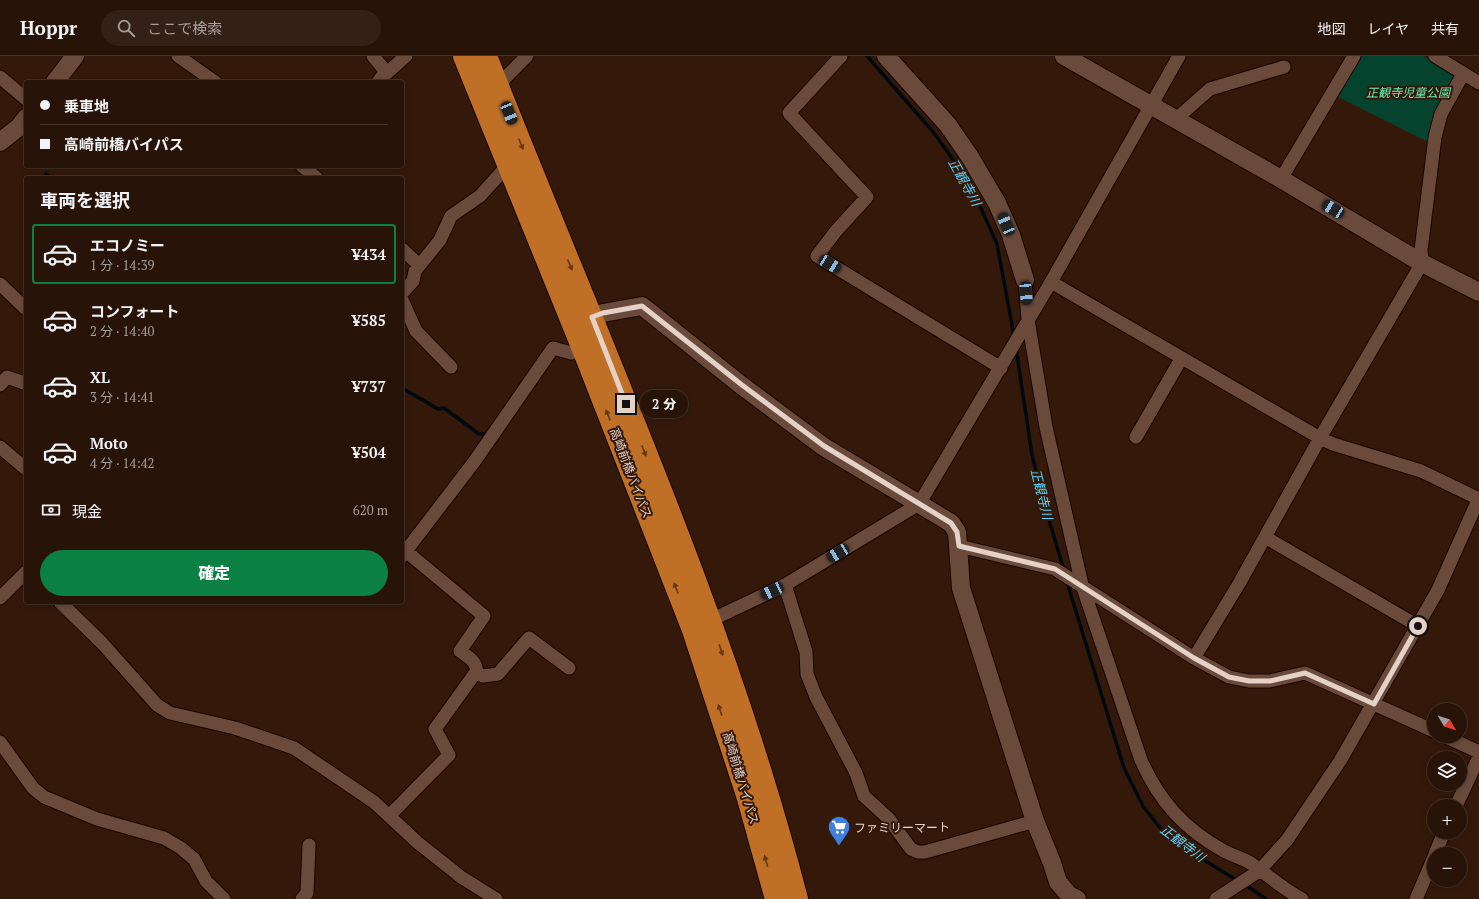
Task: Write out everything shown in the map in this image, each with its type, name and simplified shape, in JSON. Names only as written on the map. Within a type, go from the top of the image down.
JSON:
[{"type":"highway","name":"高崎前橋バイパス","points":[[464,56],[582,348],[693,630],[742,780],[776,899]]},
{"type":"highway","name":"高崎前橋バイパス","points":[[486,56],[592,317],[711,620],[760,774],[797,899]]},
{"type":"street","points":[[57,80],[75,56]]},
{"type":"street","points":[[178,56],[212,80]]},
{"type":"street","points":[[373,56],[386,71]]},
{"type":"street","points":[[379,80],[386,71],[387,73],[406,56]]},
{"type":"street","points":[[498,85],[527,56]]},
{"type":"street","points":[[841,56],[789,113],[867,198],[836,231],[817,256],[1001,368]]},
{"type":"street","points":[[886,56],[948,125],[997,203],[1011,235],[1025,280],[1028,320],[1046,427],[1082,585],[1141,760],[1150,780],[1161,798],[1175,814],[1204,838],[1224,851],[1251,864],[1285,890],[1302,899]]},
{"type":"street","points":[[1064,56],[1281,179],[1422,263],[1479,292]]},
{"type":"street","points":[[711,620],[785,585],[919,504],[1051,282],[1179,56]]},
{"type":"street","points":[[1281,179],[1354,56]]},
{"type":"street","points":[[1435,56],[1479,83]]},
{"type":"street","points":[[1176,119],[1210,89],[1284,67]]},
{"type":"street","points":[[1194,658],[1422,263],[1422,250],[1435,136],[1441,114],[1463,74]]},
{"type":"street","points":[[0,77],[24,97]]},
{"type":"street","points":[[0,142],[19,127],[24,121]]},
{"type":"street","points":[[404,291],[413,281],[415,271],[419,265],[440,240],[451,216],[480,196],[508,165]]},
{"type":"street","points":[[404,251],[419,265]]},
{"type":"street","points":[[1025,280],[1033,291],[1042,297]]},
{"type":"street","points":[[1051,282],[1181,359],[1320,438],[1333,444],[1421,471],[1479,499],[1438,590],[1340,761],[1287,840],[1259,871],[1216,899]]},
{"type":"street","points":[[0,284],[24,307]]},
{"type":"street","points":[[404,304],[416,331],[451,367]]},
{"type":"street","points":[[592,317],[603,313],[642,306],[742,385],[824,446],[951,523],[957,532],[961,588],[1035,821],[1058,882],[1069,894],[1077,899]]},
{"type":"street","points":[[389,816],[450,755],[435,729],[476,672],[477,667],[475,663],[460,651],[484,616],[404,554],[474,462],[553,348],[571,353],[582,348]]},
{"type":"street","points":[[1136,437],[1181,359]]},
{"type":"street","points":[[0,385],[7,378],[24,383]]},
{"type":"street","points":[[0,448],[24,466]]},
{"type":"street","points":[[1265,537],[1418,626]]},
{"type":"street","points":[[959,546],[1055,569],[1194,658],[1229,677],[1249,681],[1270,681],[1305,673],[1427,728]]},
{"type":"street","points":[[0,598],[24,574]]},
{"type":"street","points":[[785,585],[806,652],[807,674],[816,697],[856,773],[864,796],[889,819],[912,849],[918,852],[925,852],[1035,821]]},
{"type":"street","points":[[62,604],[102,643],[151,700],[164,710],[235,728],[294,748],[374,802],[417,842],[461,877],[496,899]]},
{"type":"street","points":[[476,672],[483,676],[498,674],[529,638],[569,668]]},
{"type":"street","points":[[0,742],[33,788],[44,797],[97,819],[164,838],[181,848],[194,859],[206,881],[224,899]]},
{"type":"street","points":[[1459,743],[1479,752]]},
{"type":"street","points":[[1459,799],[1479,757]]},
{"type":"street","points":[[302,899],[307,893],[309,845]]},
{"type":"street","points":[[1416,899],[1427,874]]},
{"type":"green space","name":"正観寺児童公園","points":[[1362,56],[1423,56],[1454,73],[1456,81],[1430,143],[1338,97]]},
{"type":"waterway","name":"正観寺川","points":[[867,56],[934,133],[962,172],[980,206],[997,244],[1014,336]]},
{"type":"waterway","name":"正観寺川","points":[[1016,348],[1032,455],[1045,507],[1064,570]]},
{"type":"waterway","points":[[404,389],[438,409],[444,408],[479,434],[488,434]]},
{"type":"waterway","name":"正観寺川","points":[[1067,582],[1124,768],[1143,806],[1161,829],[1183,847],[1238,881]]},
{"type":"waterway","name":"正観寺川","points":[[1244,884],[1266,899]]},
{"type":"place","name":"ファミリーマート","points":[[839,846]]},
{"type":"route","points":[[626,404],[592,317],[603,313],[642,306],[742,385],[824,446],[900,493],[936,512],[951,523],[957,532],[959,546],[1055,569],[1194,658],[1229,677],[1249,681],[1270,681],[1305,673],[1374,704],[1418,626]]}]
